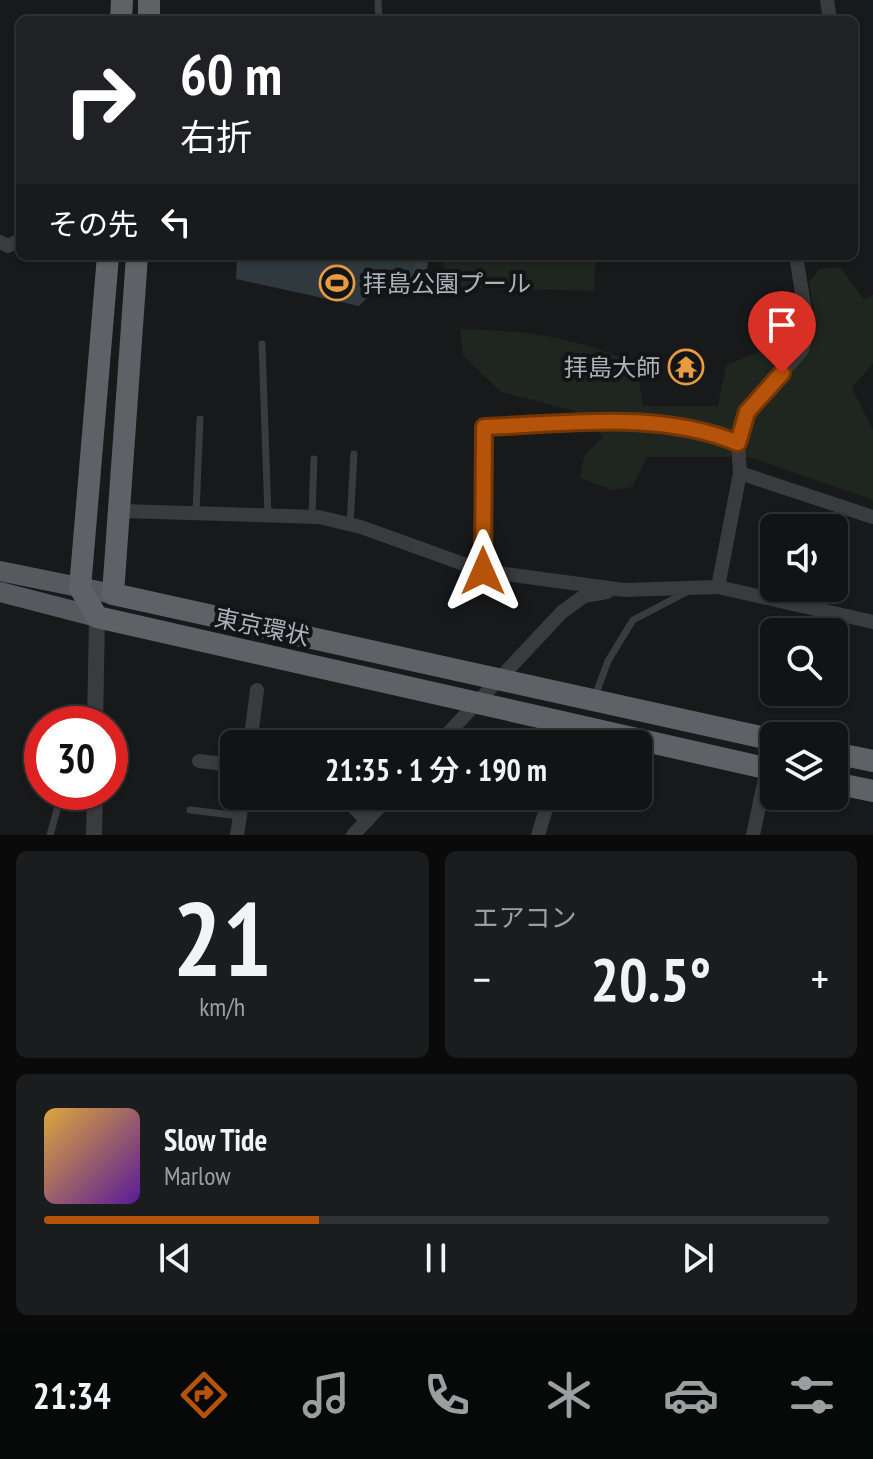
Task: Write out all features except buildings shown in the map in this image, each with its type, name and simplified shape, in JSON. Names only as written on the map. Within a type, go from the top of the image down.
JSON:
[{"type":"highway","points":[[108,260],[80,588],[97,617],[113,594],[137,260]]},
{"type":"highway","name":"東京環状","points":[[113,594],[760,737]]},
{"type":"highway","name":"東京環状","points":[[97,617],[478,701],[560,730]]},
{"type":"highway","name":"東京環状","points":[[652,749],[760,768]]},
{"type":"highway","points":[[848,756],[873,761]]},
{"type":"highway","points":[[848,786],[873,791]]},
{"type":"main road","points":[[0,571],[113,594]]},
{"type":"main road","points":[[0,592],[97,617]]},
{"type":"street","points":[[419,290],[421,260]]},
{"type":"street","points":[[718,587],[740,473],[738,443],[747,412],[802,350],[808,329],[797,260]]},
{"type":"street","points":[[483,571],[484,427],[637,421],[712,432],[738,443]]},
{"type":"street","points":[[740,473],[873,517]]},
{"type":"street","points":[[121,511],[312,516],[350,524],[483,571],[624,590]]},
{"type":"street","points":[[451,730],[562,612],[584,596],[624,590],[718,587],[873,622]]},
{"type":"street","points":[[95,706],[97,617]]},
{"type":"street","points":[[252,730],[257,690]]},
{"type":"street","points":[[199,761],[220,763]]},
{"type":"street","points":[[753,835],[760,808]]},
{"type":"street","points":[[94,835],[95,810]]},
{"type":"street","points":[[237,835],[241,810]]},
{"type":"street","points":[[356,810],[367,821]]},
{"type":"street","points":[[353,835],[377,810]]},
{"type":"street","points":[[538,835],[546,810]]},
{"type":"lane","points":[[262,344],[268,516]]},
{"type":"lane","points":[[196,515],[200,419]]},
{"type":"lane","points":[[350,524],[354,454]]},
{"type":"lane","points":[[312,516],[314,459]]},
{"type":"lane","points":[[594,698],[608,661],[633,620],[692,589]]},
{"type":"lane","points":[[50,835],[57,810]]},
{"type":"lane","points":[[190,810],[240,816]]},
{"type":"shaded area","name":"拝島公園プール","points":[[237,260],[420,260],[417,288],[375,290],[359,306],[236,279]]},
{"type":"shaded area","points":[[444,260],[595,260],[595,291],[442,287]]},
{"type":"shaded area","points":[[840,267],[864,299],[873,295],[873,363],[852,388],[873,430],[873,500],[749,457],[647,457],[632,487],[613,490],[580,478],[584,456],[603,437],[574,411],[501,392],[463,356],[460,329],[509,331],[571,341],[637,364],[643,406],[718,406],[726,365],[817,329],[809,282],[820,269]]},
{"type":"place","name":"拝島公園プール","points":[[337,283]]},
{"type":"place","name":"拝島大師","points":[[686,367]]},
{"type":"route","points":[[483,571],[484,427],[637,421],[712,432],[738,443],[747,412],[782,373]]}]
